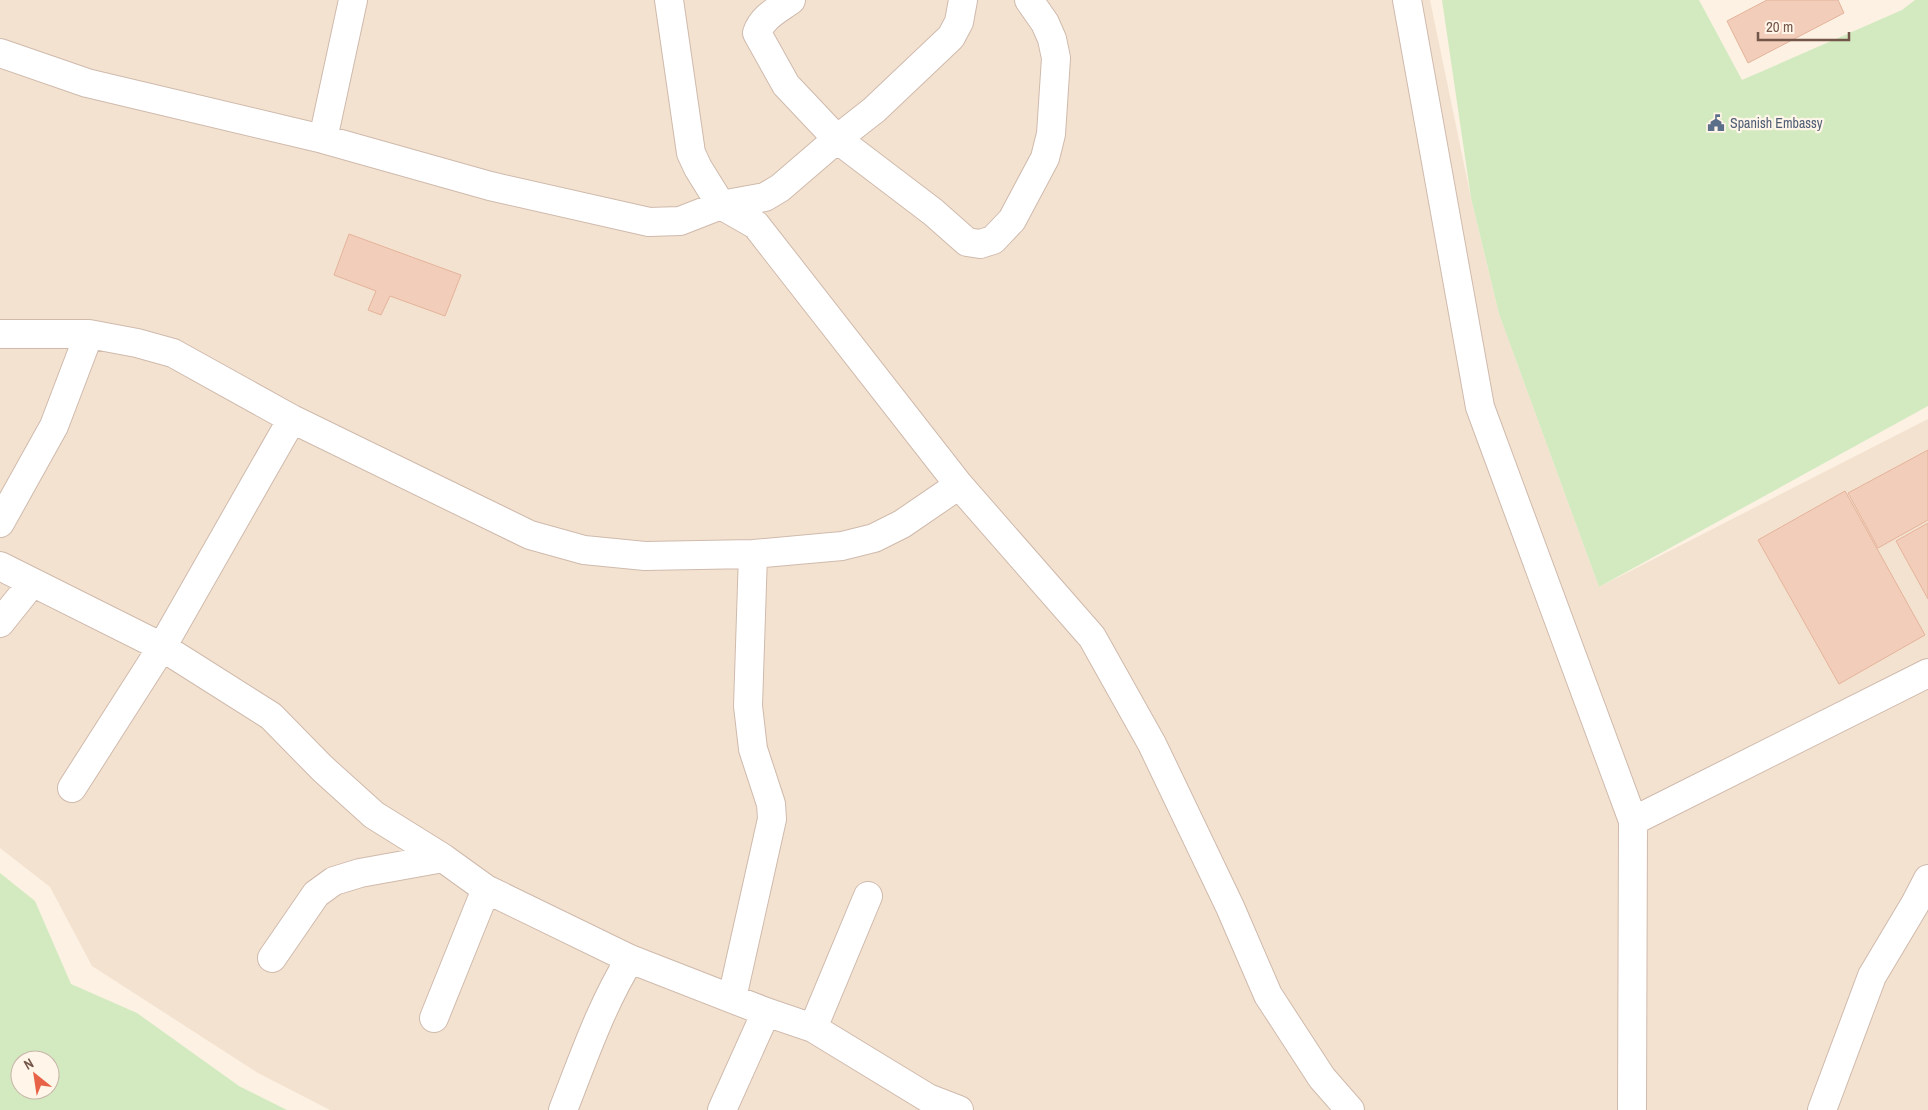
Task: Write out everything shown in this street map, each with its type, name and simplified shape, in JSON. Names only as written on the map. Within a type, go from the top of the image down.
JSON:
[{"type":"street","points":[[323,139],[353,0]]},
{"type":"street","points":[[669,0],[691,153],[698,168],[721,205],[756,225],[959,485],[1092,637],[1152,744],[1230,907],[1268,995],[1322,1078],[1350,1110]]},
{"type":"street","points":[[791,0],[766,19],[757,33],[786,85],[837,139],[932,212],[967,242],[980,244],[993,240],[1012,220],[1045,158],[1051,134],[1056,58],[1052,39],[1045,23],[1029,0]]},
{"type":"street","points":[[2,60],[87,83],[323,139],[490,186],[649,222],[680,220],[721,205],[765,197],[780,188],[874,110],[951,37],[959,22],[963,0]]},
{"type":"street","points":[[1407,0],[1480,407],[1633,821],[1632,1110]]},
{"type":"street","points":[[0,334],[89,334],[137,343],[174,353],[292,419],[530,535],[584,550],[645,556],[753,554],[842,546],[874,538],[902,524],[959,485]]},
{"type":"street","points":[[0,523],[54,426],[89,334]]},
{"type":"street","points":[[72,788],[162,647],[292,419]]},
{"type":"street","points":[[732,998],[772,819],[771,804],[753,748],[748,706],[753,554]]},
{"type":"street","points":[[0,566],[162,647],[271,716],[322,768],[374,815],[443,858],[486,889],[630,959],[766,1012],[813,1028],[928,1098],[959,1110]]},
{"type":"street","points":[[0,623],[32,583]]},
{"type":"street","points":[[1633,821],[1928,672]]},
{"type":"street","points":[[272,958],[316,894],[334,881],[360,873],[443,858]]},
{"type":"street","points":[[1822,1110],[1872,976],[1928,879]]},
{"type":"street","points":[[434,1018],[486,889]]},
{"type":"street","points":[[813,1028],[868,896]]},
{"type":"street","points":[[563,1110],[614,984],[630,959]]},
{"type":"street","points":[[722,1110],[766,1012]]},
{"type":"shaded area","points":[[0,0],[1430,0],[1471,198],[1499,314],[1599,587],[1928,419],[1928,1110],[330,1110],[258,1073],[92,966],[50,887],[0,848]]},
{"type":"green space","points":[[1442,0],[1699,0],[1742,80],[1902,10],[1915,0],[1928,0],[1928,406],[1599,587],[1499,314],[1471,198]]},
{"type":"green space","points":[[0,873],[35,901],[71,984],[137,1013],[239,1086],[287,1110],[0,1110]]},
{"type":"building","points":[[1767,0],[1838,0],[1844,13],[1748,63],[1727,21]]},
{"type":"building","points":[[349,234],[461,275],[445,316],[390,296],[381,315],[368,310],[376,291],[334,275]]},
{"type":"building","points":[[1928,450],[1928,520],[1878,548],[1848,493]]},
{"type":"building","points":[[1845,491],[1925,635],[1839,684],[1758,540]]},
{"type":"building","points":[[1928,523],[1928,599],[1896,541]]},
{"type":"place","name":"Spanish Embassy","points":[[1716,123]]}]
